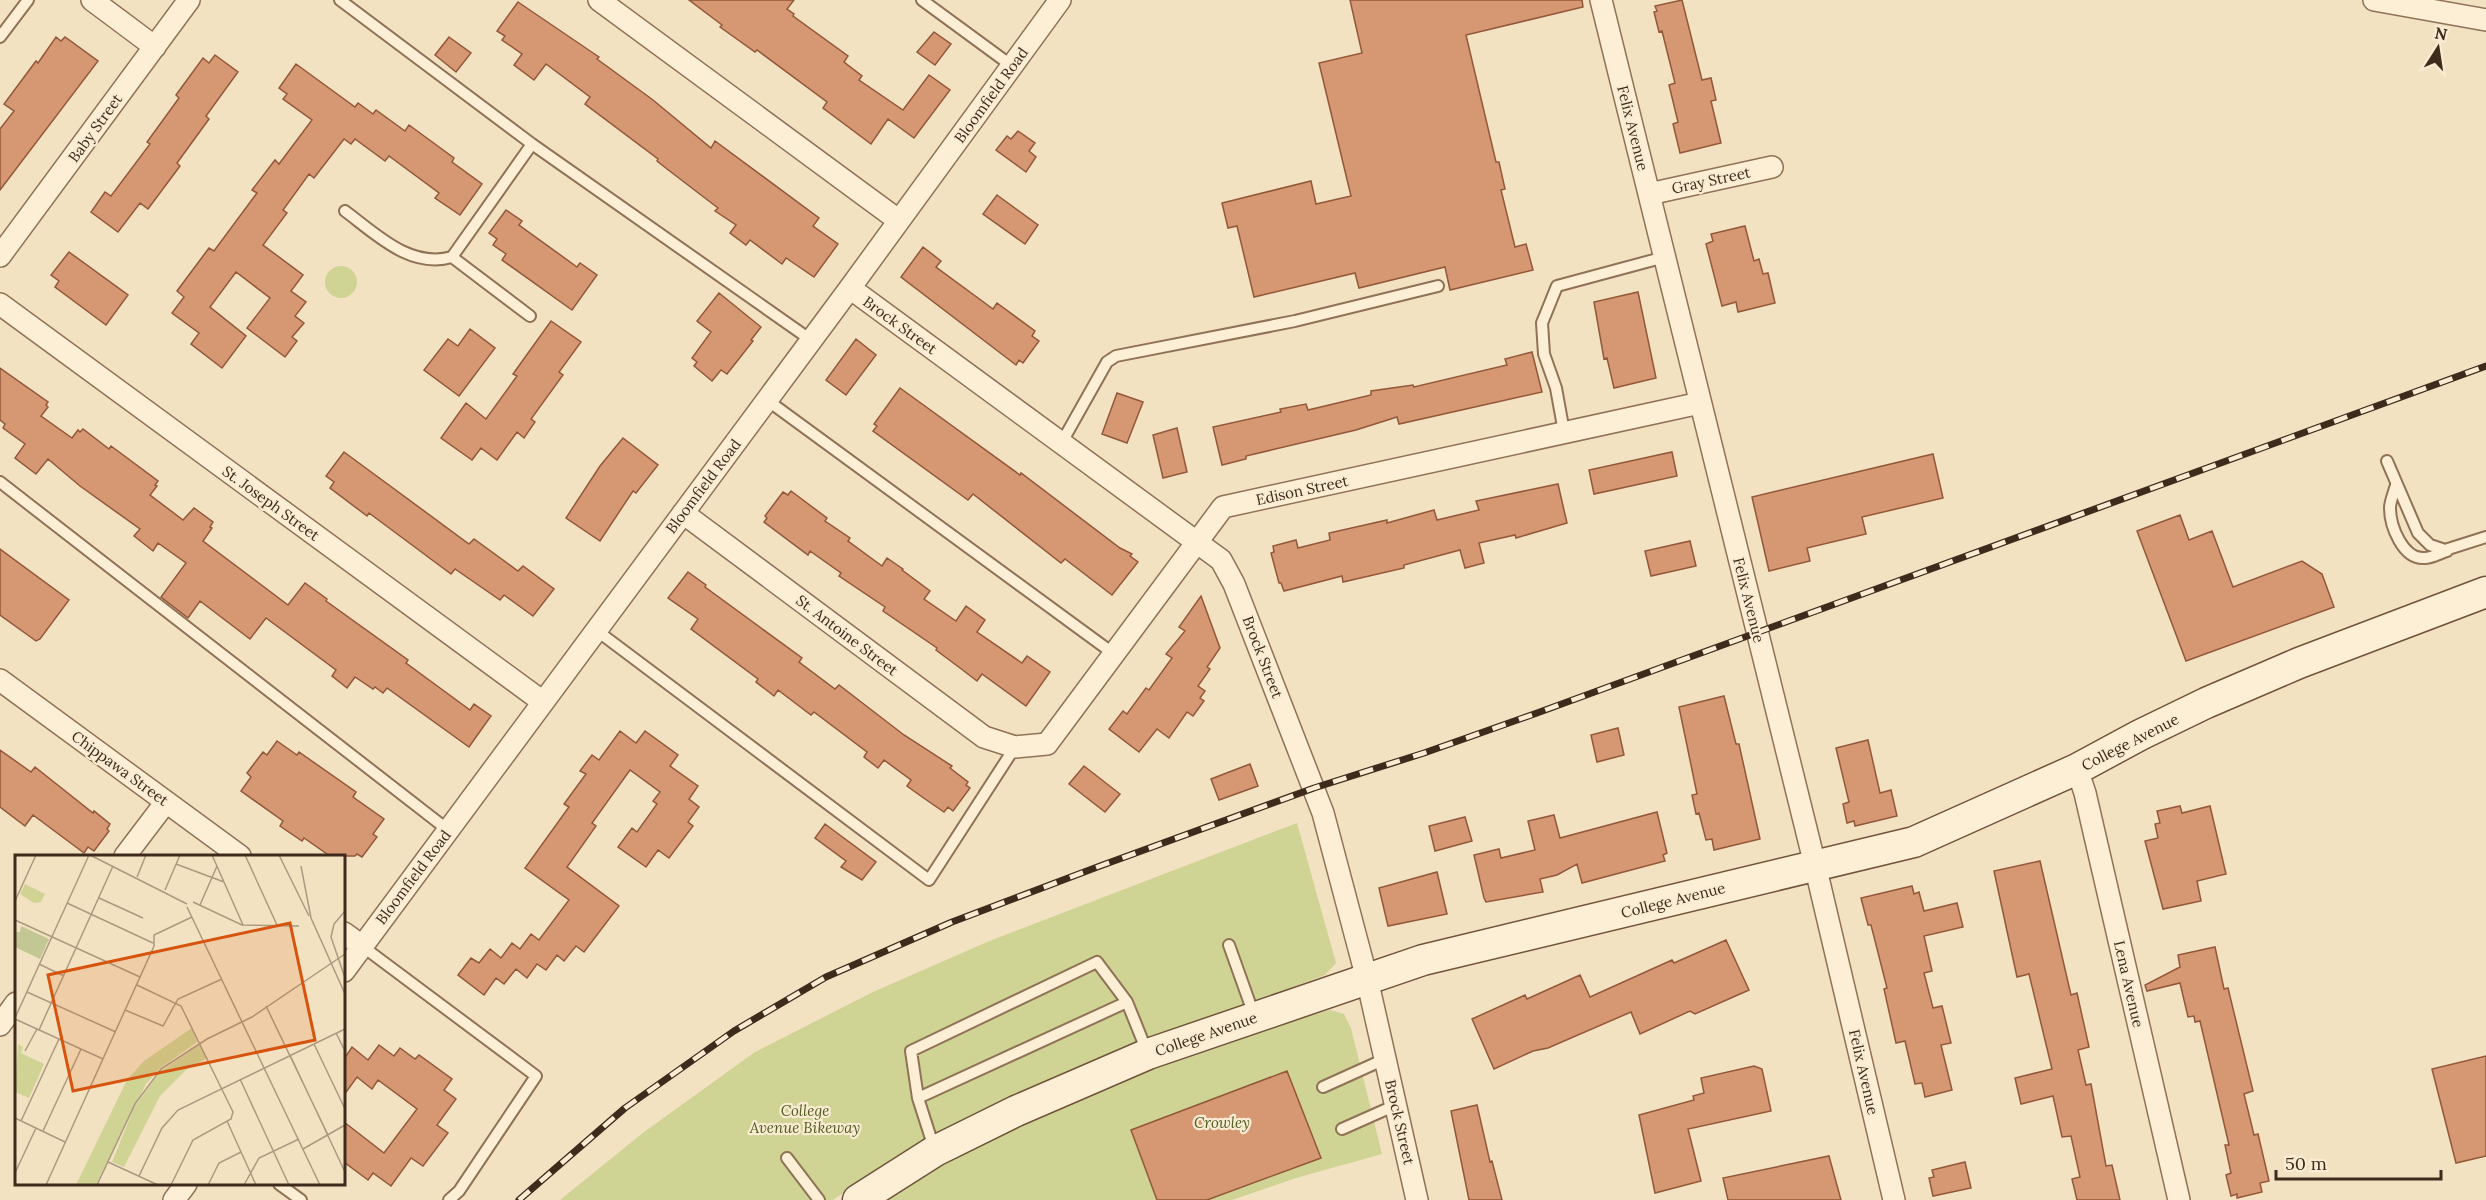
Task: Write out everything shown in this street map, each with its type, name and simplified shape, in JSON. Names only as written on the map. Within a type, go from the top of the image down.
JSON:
[{"type":"street","points":[[92,0],[155,47]]},
{"type":"street","name":"Baby Street","points":[[0,256],[189,0]]},
{"type":"street","points":[[599,0],[898,220]]},
{"type":"street","name":"Bloomfield Road","points":[[345,970],[850,288],[1060,0]]},
{"type":"street","name":"Felix Avenue","points":[[1601,0],[1815,865],[1894,1200]]},
{"type":"street","points":[[2374,0],[2486,20]]},
{"type":"street","name":"Gray Street","points":[[1649,194],[1772,166]]},
{"type":"street","name":"Brock Street","points":[[850,288],[1221,560],[1234,584],[1323,813],[1367,979],[1417,1200]]},
{"type":"street","name":"St. Joseph Street","points":[[0,304],[543,702]]},
{"type":"street","name":"Edison Street","points":[[1015,747],[1047,744],[1223,507],[1701,403]]},
{"type":"street","name":"St. Antoine Street","points":[[683,513],[984,737],[1015,747]]},
{"type":"street","name":"College Avenue","points":[[858,1200],[935,1151],[1026,1107],[1148,1054],[1423,960],[1914,842],[2077,769],[2140,735],[2216,699],[2299,663],[2486,592]]},
{"type":"street","name":"Chippawa Street","points":[[0,680],[239,855]]},
{"type":"street","name":"Lena Avenue","points":[[2077,769],[2087,801],[2179,1200]]},
{"type":"street","points":[[126,855],[166,802]]},
{"type":"street","points":[[345,934],[362,946]]},
{"type":"street","points":[[0,1025],[15,1004]]},
{"type":"street","points":[[174,1200],[185,1185]]},
{"type":"lane","points":[[0,37],[28,0]]},
{"type":"lane","points":[[340,0],[532,144],[811,340]]},
{"type":"lane","points":[[922,0],[1012,66]]},
{"type":"lane","points":[[345,211],[407,255],[438,261],[452,257],[532,144]]},
{"type":"lane","points":[[452,257],[530,316]]},
{"type":"lane","points":[[1564,432],[1556,388],[1544,354],[1542,323],[1557,286],[1665,257]]},
{"type":"lane","points":[[1062,442],[1107,362],[1116,356],[1295,321],[1438,286]]},
{"type":"lane","points":[[767,400],[1114,654]]},
{"type":"lane","points":[[2387,461],[2423,540],[2437,548],[2453,549]]},
{"type":"lane","points":[[0,482],[448,830]]},
{"type":"lane","points":[[2396,485],[2390,509],[2399,541],[2405,549],[2418,558],[2425,558],[2486,537]]},
{"type":"lane","points":[[596,630],[929,880],[1015,747]]},
{"type":"lane","points":[[1229,945],[1255,1018]]},
{"type":"lane","points":[[362,946],[536,1077],[459,1191],[449,1200]]},
{"type":"lane","points":[[935,1151],[918,1098],[911,1051],[1097,962],[1127,1002],[1148,1054]]},
{"type":"lane","points":[[918,1098],[1127,1002]]},
{"type":"lane","points":[[1323,1087],[1385,1059]]},
{"type":"lane","points":[[1342,1129],[1396,1105]]},
{"type":"lane","points":[[787,1158],[819,1200]]},
{"type":"lane","points":[[280,1185],[301,1200]]},
{"type":"green space","points":[[341,266],[353,270],[357,282],[353,294],[341,298],[329,294],[325,282],[329,270]]},
{"type":"green space","name":"College Avenue Bikeway","points":[[1297,823],[1336,963],[1325,975],[1198,1021],[893,1158],[833,1200],[560,1200],[644,1132],[755,1052],[873,992],[987,942]]},
{"type":"green space","name":"Crowley","points":[[1330,1010],[1344,1014],[1351,1028],[1382,1154],[1296,1178],[1232,1200],[881,1200],[992,1138],[1195,1050]]},
{"type":"building","points":[[689,0],[794,0],[787,9],[794,14],[793,16],[848,56],[844,62],[862,76],[859,80],[903,110],[929,75],[950,90],[914,138],[888,119],[871,144],[823,108],[827,102],[757,50],[755,52],[720,27],[722,25]]},
{"type":"building","points":[[1350,0],[1582,0],[1583,7],[1466,35],[1496,162],[1499,162],[1505,189],[1501,190],[1515,247],[1526,244],[1533,270],[1450,290],[1445,267],[1359,288],[1355,273],[1254,297],[1237,226],[1228,228],[1222,203],[1311,181],[1316,204],[1351,196],[1319,63],[1362,53]]},
{"type":"building","points":[[1682,0],[1702,80],[1711,78],[1716,100],[1711,101],[1721,143],[1680,153],[1673,124],[1678,122],[1669,85],[1675,83],[1662,31],[1659,32],[1654,12],[1657,11],[1655,6]]},
{"type":"building","points":[[518,2],[599,57],[597,59],[653,100],[711,148],[715,141],[819,218],[813,226],[838,244],[814,277],[786,258],[782,264],[750,240],[746,245],[730,233],[736,225],[715,211],[718,208],[585,104],[590,97],[546,64],[534,80],[514,65],[522,54],[502,40],[505,36],[497,31]]},
{"type":"building","points":[[934,32],[951,44],[935,65],[917,52]]},
{"type":"building","points":[[56,37],[61,41],[65,37],[98,61],[0,190],[0,129],[14,111],[4,104]]},
{"type":"building","points":[[449,37],[471,53],[456,72],[435,55]]},
{"type":"building","points":[[215,55],[238,72],[206,116],[209,119],[177,163],[180,166],[148,209],[140,203],[118,232],[91,212],[105,192],[111,196],[150,144],[147,142],[179,98],[176,95],[203,58],[209,63]]},
{"type":"building","points":[[296,64],[355,107],[358,103],[373,114],[376,110],[405,131],[409,125],[454,158],[452,162],[482,184],[460,215],[435,198],[439,193],[389,156],[385,161],[355,139],[351,144],[344,139],[314,178],[309,174],[283,210],[287,213],[263,245],[303,275],[291,291],[306,302],[295,316],[304,323],[292,337],[297,341],[285,357],[247,328],[270,298],[236,272],[210,307],[246,336],[222,368],[191,344],[199,333],[172,313],[184,297],[177,291],[209,248],[214,251],[257,193],[252,190],[275,160],[279,164],[312,120],[283,99],[287,94],[279,88]]},
{"type":"building","points":[[1018,131],[1035,143],[1029,151],[1036,157],[1026,172],[996,150],[1007,136],[1011,139]]},
{"type":"building","points":[[997,195],[1038,225],[1025,244],[983,214]]},
{"type":"building","points":[[506,210],[522,221],[519,225],[577,267],[580,263],[597,275],[572,310],[502,260],[506,254],[493,245],[497,239],[489,233]]},
{"type":"building","points":[[1745,226],[1754,261],[1759,259],[1763,274],[1768,273],[1775,303],[1738,312],[1736,302],[1722,306],[1706,244],[1713,241],[1711,234]]},
{"type":"building","points":[[923,247],[941,261],[936,267],[993,309],[997,303],[1035,331],[1032,336],[1039,341],[1023,363],[1019,360],[1016,365],[901,277]]},
{"type":"building","points":[[69,252],[128,295],[106,325],[55,287],[59,281],[51,275]]},
{"type":"building","points":[[1638,292],[1656,378],[1614,388],[1607,358],[1604,359],[1594,302]]},
{"type":"building","points":[[719,293],[761,327],[727,374],[721,370],[712,381],[694,366],[697,362],[692,358],[711,332],[697,321]]},
{"type":"building","points":[[551,321],[581,342],[559,372],[563,375],[531,419],[535,422],[524,438],[517,432],[497,460],[481,448],[472,460],[441,438],[466,403],[486,419],[517,376],[513,374]]},
{"type":"building","points":[[470,329],[495,348],[459,396],[424,370],[448,339],[458,346]]},
{"type":"building","points":[[856,339],[876,355],[846,395],[826,380]]},
{"type":"building","points":[[1532,352],[1542,392],[1399,424],[1397,417],[1356,430],[1246,456],[1246,459],[1222,465],[1213,427],[1281,412],[1280,409],[1306,404],[1308,410],[1371,395],[1371,391],[1413,385],[1414,387],[1507,365],[1505,359]]},
{"type":"building","points":[[0,368],[48,402],[46,405],[48,407],[41,416],[72,438],[78,430],[80,432],[83,429],[109,449],[111,446],[158,481],[150,495],[183,520],[194,508],[213,522],[210,527],[212,528],[203,541],[288,605],[305,583],[327,599],[326,601],[408,660],[406,663],[470,710],[474,704],[491,716],[469,747],[387,688],[383,693],[355,677],[347,688],[332,676],[336,670],[266,618],[250,639],[200,601],[188,618],[161,597],[186,563],[158,543],[153,551],[134,536],[140,529],[80,486],[48,459],[36,474],[15,458],[25,444],[3,428],[5,424],[0,420]]},
{"type":"building","points":[[900,388],[1020,475],[1021,473],[1120,548],[1132,554],[1130,556],[1138,562],[1112,595],[1065,559],[1061,563],[973,494],[968,500],[873,431],[877,426],[874,424]]},
{"type":"building","points":[[1117,393],[1143,402],[1127,443],[1102,434]]},
{"type":"building","points":[[1177,428],[1187,472],[1163,478],[1153,435]]},
{"type":"building","points":[[623,438],[658,465],[636,493],[633,491],[600,541],[566,518],[600,466]]},
{"type":"building","points":[[344,452],[469,544],[474,539],[518,571],[523,566],[554,589],[533,616],[504,595],[500,600],[455,569],[451,574],[369,513],[367,516],[330,488],[334,482],[326,476]]},
{"type":"building","points":[[1672,452],[1677,476],[1594,494],[1589,470]]},
{"type":"building","points":[[1933,454],[1943,498],[1862,517],[1866,534],[1807,548],[1810,561],[1769,571],[1752,497]]},
{"type":"building","points":[[1558,484],[1567,523],[1516,538],[1515,535],[1479,543],[1484,563],[1465,568],[1460,550],[1404,565],[1404,568],[1343,582],[1342,576],[1284,591],[1279,583],[1271,553],[1274,552],[1273,546],[1296,540],[1298,548],[1330,540],[1329,533],[1387,520],[1387,523],[1434,510],[1437,520],[1479,510],[1476,501]]},
{"type":"building","points":[[791,491],[827,518],[825,521],[850,538],[848,541],[882,566],[887,558],[903,569],[930,591],[924,599],[956,621],[966,606],[985,620],[977,632],[1022,663],[1027,656],[1050,672],[1026,706],[982,674],[977,681],[936,650],[937,648],[883,611],[885,607],[839,576],[841,573],[810,551],[808,555],[764,522],[767,518],[765,516],[783,492],[788,495]]},
{"type":"building","points":[[2180,515],[2189,540],[2212,531],[2233,587],[2302,561],[2322,574],[2334,607],[2186,661],[2137,531]]},
{"type":"building","points":[[1690,541],[1696,566],[1651,576],[1645,551]]},
{"type":"building","points":[[0,549],[69,600],[40,639],[36,641],[0,615]]},
{"type":"building","points":[[688,572],[802,658],[799,662],[835,689],[839,685],[904,735],[952,766],[950,768],[968,782],[966,785],[970,788],[953,811],[948,807],[944,812],[907,786],[911,780],[884,760],[878,768],[864,757],[867,752],[814,712],[811,715],[778,690],[774,696],[756,682],[758,679],[691,629],[698,619],[668,598]]},
{"type":"building","points":[[1201,596],[1220,648],[1207,667],[1210,669],[1198,686],[1205,691],[1200,698],[1204,701],[1193,716],[1187,712],[1169,738],[1157,729],[1139,752],[1109,729],[1123,711],[1127,714],[1146,688],[1149,690],[1172,658],[1166,654],[1185,631],[1179,627]]},
{"type":"building","points":[[1724,696],[1736,744],[1739,744],[1760,839],[1714,850],[1712,839],[1706,840],[1699,813],[1696,814],[1692,795],[1697,794],[1679,707]]},
{"type":"building","points":[[1618,728],[1624,755],[1597,762],[1591,735]]},
{"type":"building","points":[[620,731],[636,743],[645,731],[678,755],[670,766],[698,786],[689,799],[699,807],[688,822],[693,826],[669,858],[658,850],[646,867],[618,847],[632,828],[637,832],[657,804],[653,801],[660,792],[630,770],[592,823],[596,826],[567,867],[619,906],[584,952],[576,946],[564,961],[557,955],[546,970],[537,964],[527,978],[516,969],[504,984],[496,978],[484,995],[458,975],[471,958],[479,963],[490,949],[501,958],[512,943],[520,949],[531,934],[539,940],[569,900],[525,868],[569,807],[564,804],[586,774],[580,771],[592,755],[599,760]]},
{"type":"building","points":[[1868,740],[1880,793],[1891,790],[1897,816],[1855,826],[1854,821],[1847,823],[1843,804],[1849,802],[1836,748]]},
{"type":"building","points":[[277,741],[297,755],[299,752],[356,792],[353,797],[384,819],[373,834],[377,837],[362,857],[357,854],[355,856],[329,855],[304,838],[302,841],[280,826],[283,821],[241,791],[251,777],[247,773],[263,752],[267,755]]},
{"type":"building","points":[[0,750],[31,772],[35,767],[110,824],[107,829],[109,831],[94,851],[88,847],[84,853],[33,815],[25,826],[0,807]]},
{"type":"building","points":[[1250,764],[1258,786],[1219,800],[1211,779]]},
{"type":"building","points":[[1084,766],[1120,794],[1105,812],[1069,784]]},
{"type":"building","points":[[2180,806],[2182,813],[2210,806],[2226,874],[2197,881],[2201,901],[2163,909],[2145,841],[2158,838],[2155,824],[2160,823],[2157,811]]},
{"type":"building","points":[[1657,812],[1667,853],[1663,855],[1665,861],[1582,883],[1577,864],[1557,875],[1540,879],[1543,892],[1486,902],[1474,855],[1499,849],[1501,858],[1535,850],[1528,821],[1554,815],[1560,838]]},
{"type":"building","points":[[1465,817],[1472,841],[1435,851],[1429,826]]},
{"type":"building","points":[[825,824],[876,862],[862,880],[841,867],[846,861],[815,838]]},
{"type":"building","points":[[2040,861],[2071,995],[2077,993],[2089,1047],[2078,1050],[2086,1085],[2091,1084],[2106,1166],[2112,1165],[2120,1200],[2077,1200],[2072,1179],[2080,1177],[2071,1136],[2062,1137],[2053,1096],[2021,1104],[2015,1078],[2052,1069],[2029,974],[2017,977],[1994,871]]},
{"type":"building","points":[[1437,872],[1447,914],[1388,926],[1379,888]]},
{"type":"building","points":[[1912,886],[1914,894],[1919,892],[1924,911],[1957,903],[1963,927],[1924,936],[1932,971],[1924,973],[1933,1008],[1942,1006],[1951,1043],[1941,1045],[1952,1090],[1925,1097],[1922,1083],[1915,1084],[1905,1041],[1896,1043],[1884,989],[1887,988],[1871,925],[1868,925],[1861,898]]},
{"type":"building","points":[[1726,940],[1749,990],[1695,1014],[1690,1011],[1640,1034],[1631,1012],[1494,1069],[1472,1019],[1525,995],[1527,999],[1580,975],[1590,997],[1672,960],[1674,963]]},
{"type":"building","points":[[2215,947],[2224,989],[2228,988],[2253,1091],[2244,1094],[2254,1135],[2258,1134],[2269,1181],[2260,1183],[2262,1192],[2237,1198],[2237,1194],[2231,1196],[2226,1175],[2231,1173],[2225,1145],[2229,1145],[2200,1021],[2195,1022],[2194,1016],[2188,1017],[2180,983],[2147,991],[2145,985],[2180,967],[2178,955]]},
{"type":"building","points":[[379,1045],[394,1056],[400,1048],[415,1059],[419,1055],[452,1079],[444,1090],[456,1099],[437,1125],[448,1133],[423,1166],[411,1158],[391,1186],[373,1173],[368,1180],[345,1163],[345,1123],[384,1153],[417,1109],[378,1080],[372,1089],[357,1077],[345,1094],[345,1058],[352,1047],[368,1060]]},
{"type":"building","points":[[2486,1056],[2486,1156],[2456,1163],[2432,1069]]},
{"type":"building","points":[[1754,1066],[1762,1069],[1771,1111],[1688,1129],[1701,1181],[1655,1193],[1639,1115],[1694,1100],[1693,1096],[1704,1093],[1701,1078]]},
{"type":"building","points":[[1287,1071],[1321,1158],[1207,1200],[1157,1200],[1131,1130]]},
{"type":"building","points":[[1477,1105],[1490,1162],[1492,1161],[1502,1200],[1469,1200],[1451,1111]]},
{"type":"building","points":[[1829,1156],[1841,1200],[1728,1200],[1723,1178]]},
{"type":"building","points":[[1965,1162],[1971,1188],[1933,1196],[1929,1178],[1934,1177],[1932,1170]]},
{"type":"railway","points":[[519,1200],[625,1108],[734,1031],[826,977],[952,922],[1314,788],[1424,753],[1537,713],[2486,366]]}]
